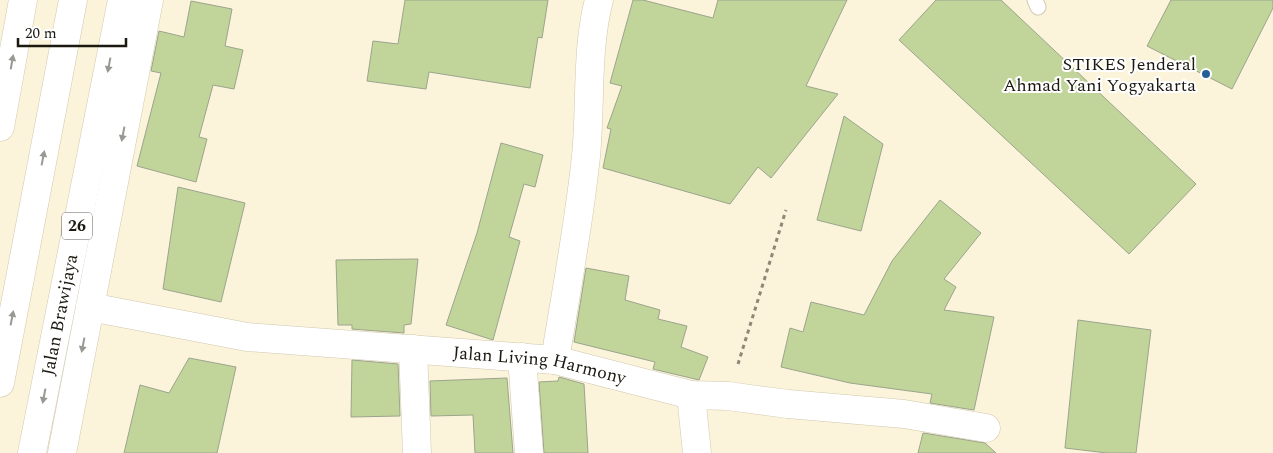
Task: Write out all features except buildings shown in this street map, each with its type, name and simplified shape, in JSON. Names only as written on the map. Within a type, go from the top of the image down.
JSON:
[{"type":"main road","points":[[0,127],[23,0]]},
{"type":"main road","points":[[0,383],[73,0]]},
{"type":"main road","name":"Jalan Brawijaya","points":[[32,453],[122,0]]},
{"type":"main road","points":[[62,453],[148,0]]},
{"type":"main road","points":[[555,360],[575,240],[586,156],[594,26],[599,0]]},
{"type":"main road","name":"Jalan Living Harmony","points":[[90,307],[247,337],[555,360],[691,395],[728,396],[788,404],[904,414],[986,428]]},
{"type":"main road","points":[[413,349],[417,453]]},
{"type":"main road","points":[[522,357],[529,453]]},
{"type":"main road","points":[[691,395],[697,453]]},
{"type":"path","points":[[728,396],[786,210]]},
{"type":"place","name":"STIKES Jenderal Ahmad Yani Yogyakarta","points":[[1206,74]]}]
